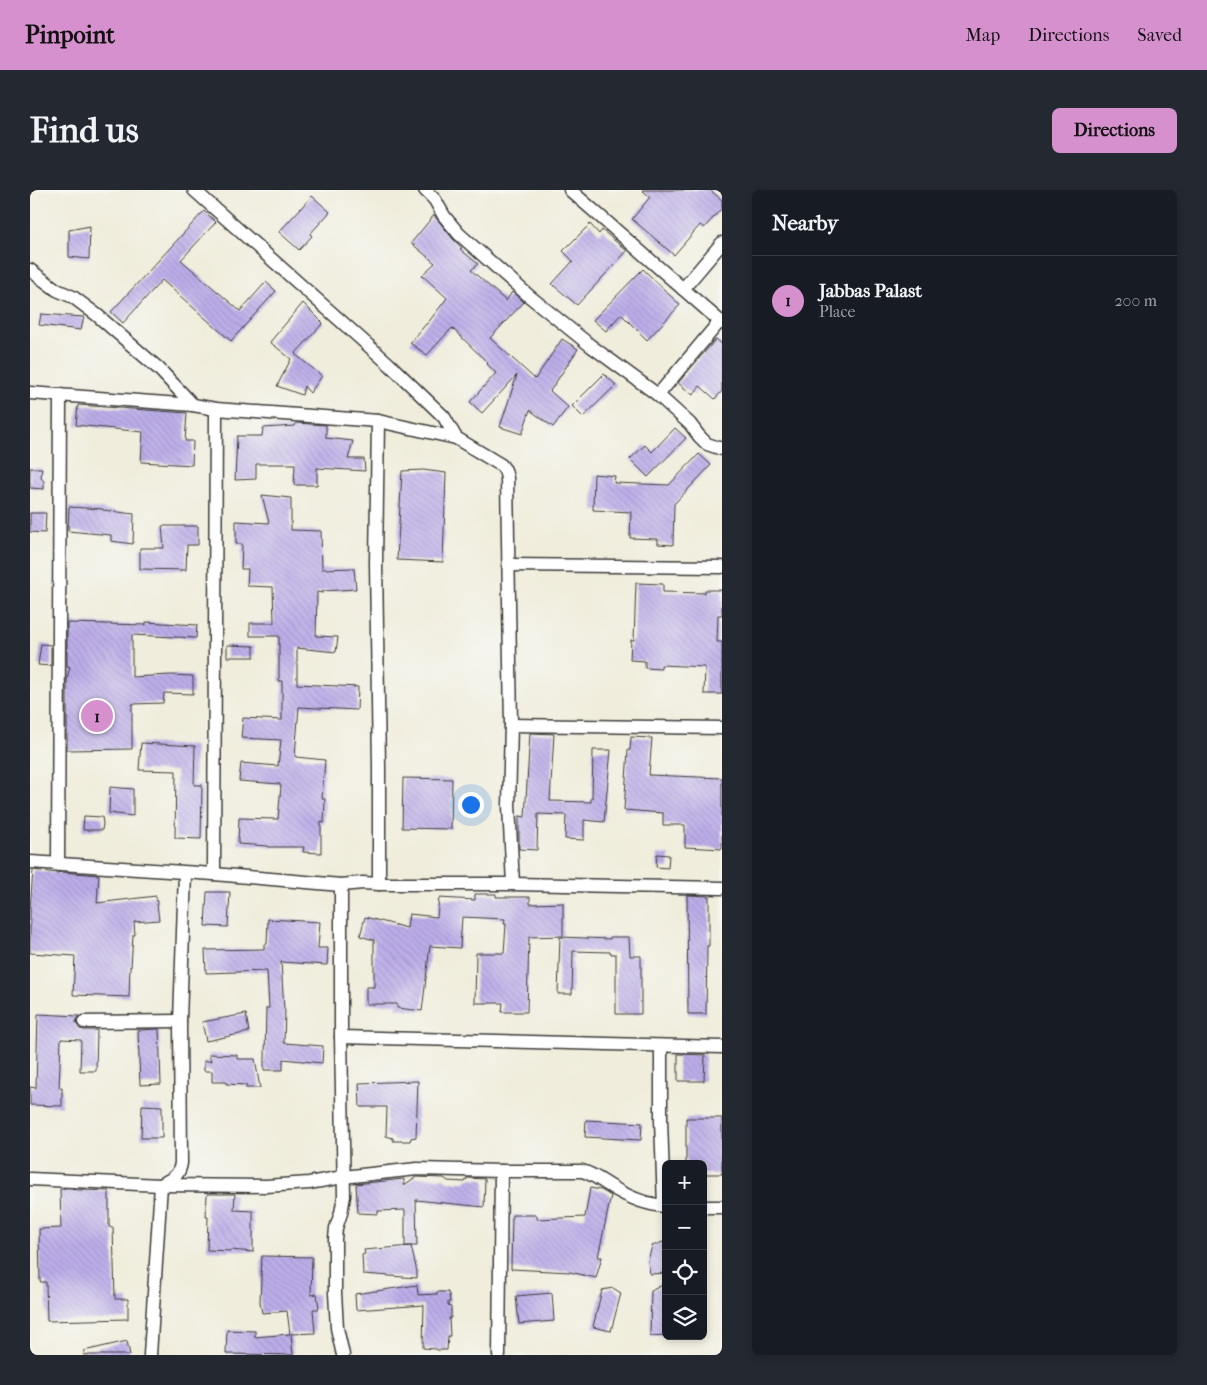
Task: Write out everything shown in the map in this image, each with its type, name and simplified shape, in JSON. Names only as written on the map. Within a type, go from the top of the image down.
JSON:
[{"type":"street","points":[[194,190],[389,364],[444,417],[456,438]]},
{"type":"street","points":[[426,190],[436,200],[444,216],[459,234],[529,296],[658,395],[690,424],[707,444],[722,449]]},
{"type":"street","points":[[570,190],[721,322],[658,395]]},
{"type":"street","points":[[683,288],[722,243]]},
{"type":"street","points":[[30,270],[43,281],[73,297],[97,315],[159,369],[193,405]]},
{"type":"street","points":[[30,393],[378,421],[456,438],[505,470],[508,478],[511,725],[509,806],[513,884]]},
{"type":"street","points":[[58,865],[60,395]]},
{"type":"street","points":[[214,874],[216,409]]},
{"type":"street","points":[[378,421],[376,572],[379,884]]},
{"type":"street","points":[[508,565],[722,567]]},
{"type":"street","points":[[511,725],[722,728]]},
{"type":"street","points":[[30,862],[214,874],[341,885],[363,882],[379,884],[513,884],[722,888]]},
{"type":"street","points":[[161,1185],[180,1171],[180,1021],[185,873]]},
{"type":"street","points":[[341,885],[344,1196],[336,1228],[335,1293],[337,1328],[343,1355]]},
{"type":"street","points":[[84,1022],[180,1021]]},
{"type":"street","points":[[341,1037],[722,1046]]},
{"type":"street","points":[[661,1046],[661,1120],[665,1205]]},
{"type":"street","points":[[30,1179],[161,1185],[266,1186],[309,1183],[343,1177],[417,1169],[501,1172],[582,1171],[590,1173],[611,1187],[648,1204],[662,1206]]},
{"type":"street","points":[[499,1355],[501,1172]]},
{"type":"street","points":[[150,1355],[161,1185]]},
{"type":"street","points":[[707,1207],[722,1207]]},
{"type":"building","points":[[642,190],[710,190],[722,200],[722,208],[704,228],[700,225],[674,255],[632,219],[650,197]]},
{"type":"building","points":[[312,196],[330,212],[310,234],[312,236],[299,250],[279,232]]},
{"type":"building","points":[[204,211],[216,222],[181,260],[240,311],[266,282],[276,291],[231,341],[162,280],[123,323],[111,312]]},
{"type":"building","points":[[434,215],[462,248],[460,249],[478,264],[471,270],[506,301],[512,292],[524,302],[490,338],[535,379],[562,339],[578,349],[550,391],[568,407],[553,427],[530,410],[522,434],[500,427],[517,375],[482,413],[470,402],[496,373],[452,328],[427,355],[410,343],[447,298],[422,275],[435,263],[411,243]]},
{"type":"building","points":[[590,224],[599,234],[602,230],[627,251],[577,305],[552,284],[573,261],[563,251]]},
{"type":"building","points":[[90,226],[89,259],[69,257],[69,230]]},
{"type":"building","points":[[643,269],[680,305],[647,340],[621,314],[606,331],[593,320]]},
{"type":"building","points":[[303,303],[323,323],[295,354],[322,376],[310,393],[304,386],[302,395],[277,386],[291,359],[270,342]]},
{"type":"building","points":[[41,314],[84,317],[81,330],[39,325]]},
{"type":"building","points":[[716,339],[722,344],[722,391],[715,399],[700,386],[693,395],[678,383]]},
{"type":"building","points":[[604,374],[616,385],[583,417],[572,406]]},
{"type":"building","points":[[78,405],[187,413],[185,441],[193,441],[192,465],[141,462],[143,432],[76,425]]},
{"type":"building","points":[[296,423],[326,425],[326,438],[353,441],[348,459],[364,459],[365,471],[317,468],[317,485],[294,485],[295,464],[256,464],[256,479],[235,480],[237,436],[262,436],[263,428],[295,426]]},
{"type":"building","points":[[675,428],[686,438],[648,477],[630,459],[645,445],[652,452]]},
{"type":"building","points":[[699,454],[711,465],[674,504],[673,545],[658,544],[658,539],[630,538],[631,512],[593,510],[594,474],[615,476],[614,483],[669,485]]},
{"type":"building","points":[[30,468],[42,468],[41,478],[44,481],[44,489],[30,488]]},
{"type":"building","points":[[423,470],[446,473],[443,562],[397,560],[402,471]]},
{"type":"building","points":[[262,495],[291,498],[291,530],[321,531],[322,569],[354,568],[356,589],[317,592],[316,636],[338,637],[336,652],[297,648],[297,684],[358,687],[357,710],[299,707],[295,756],[325,760],[322,799],[325,799],[324,823],[321,822],[321,853],[303,852],[304,847],[268,847],[238,844],[239,818],[278,819],[281,786],[280,784],[239,781],[241,763],[278,766],[281,740],[241,738],[243,718],[282,720],[282,681],[279,681],[279,636],[250,636],[250,623],[274,623],[273,587],[247,586],[248,569],[241,569],[242,544],[236,544],[236,521],[269,523]]},
{"type":"building","points":[[69,507],[103,509],[134,514],[133,544],[111,541],[111,535],[68,531]]},
{"type":"building","points":[[30,513],[46,513],[45,533],[30,532]]},
{"type":"building","points":[[162,526],[198,526],[198,545],[187,545],[186,570],[140,569],[140,548],[164,548]]},
{"type":"building","points":[[636,583],[663,584],[663,592],[705,593],[705,590],[722,590],[722,615],[718,615],[717,642],[722,642],[722,694],[704,694],[705,667],[661,665],[661,669],[645,668],[645,661],[630,660],[631,640],[634,640]]},
{"type":"building","points":[[146,622],[197,625],[196,638],[132,635],[132,677],[193,676],[193,694],[164,693],[163,703],[132,704],[132,749],[67,750],[67,678],[70,667],[67,666],[67,623],[146,625]]},
{"type":"building","points":[[41,644],[51,645],[51,666],[38,665]]},
{"type":"building","points":[[227,645],[254,646],[254,657],[227,657]]},
{"type":"building","points":[[530,733],[554,734],[550,801],[591,802],[593,750],[611,750],[604,822],[584,820],[584,840],[565,839],[566,815],[538,814],[537,850],[519,849],[519,816],[525,817]]},
{"type":"building","points":[[631,737],[652,738],[649,775],[722,778],[722,849],[685,847],[685,825],[663,825],[663,813],[624,810],[628,750],[630,750]]},
{"type":"building","points":[[141,743],[195,746],[194,785],[202,785],[201,839],[175,838],[176,771],[139,770]]},
{"type":"building","points":[[403,778],[452,779],[451,829],[402,828]]},
{"type":"building","points":[[110,787],[133,789],[133,816],[109,813]]},
{"type":"building","points":[[84,816],[102,817],[102,830],[83,830]]},
{"type":"building","points":[[657,854],[669,855],[668,868],[656,867]]},
{"type":"building","points":[[33,870],[99,875],[97,903],[156,896],[159,920],[134,922],[135,935],[133,935],[130,966],[129,997],[73,995],[75,956],[30,953],[30,909]]},
{"type":"building","points":[[207,892],[230,892],[228,927],[205,926]]},
{"type":"building","points":[[475,894],[496,894],[496,897],[530,897],[530,904],[563,903],[563,936],[529,937],[527,1012],[502,1012],[503,1003],[475,1003],[476,953],[504,953],[505,919],[462,917],[460,948],[430,946],[422,1011],[397,1008],[397,1004],[366,1004],[366,987],[374,987],[374,940],[360,936],[365,917],[407,928],[409,914],[437,917],[439,898],[475,900]]},
{"type":"building","points":[[687,895],[709,896],[706,1014],[688,1014]]},
{"type":"building","points":[[268,919],[320,922],[318,948],[328,948],[327,965],[281,962],[285,1009],[284,1043],[323,1046],[322,1063],[283,1059],[283,1070],[264,1070],[266,1008],[269,1008],[267,971],[206,973],[205,950],[264,949],[264,944],[267,944]]},
{"type":"building","points":[[560,937],[610,939],[610,937],[629,937],[630,956],[641,956],[641,1014],[616,1014],[616,954],[611,954],[611,952],[573,951],[572,994],[558,994]]},
{"type":"building","points":[[38,1014],[79,1016],[76,1023],[80,1029],[97,1030],[96,1071],[80,1071],[81,1040],[61,1039],[59,1088],[62,1088],[62,1106],[30,1105],[30,1087],[36,1088]]},
{"type":"building","points":[[246,1014],[249,1032],[206,1041],[202,1022]]},
{"type":"building","points":[[159,1029],[161,1084],[140,1085],[138,1030]]},
{"type":"building","points":[[209,1054],[237,1055],[237,1059],[255,1059],[260,1088],[246,1088],[246,1085],[226,1084],[226,1082],[212,1082],[212,1071],[204,1071],[204,1061],[211,1061]]},
{"type":"building","points":[[678,1054],[705,1055],[704,1081],[678,1081]]},
{"type":"building","points":[[418,1081],[416,1137],[411,1138],[410,1141],[393,1141],[393,1138],[386,1136],[387,1107],[360,1107],[359,1083]]},
{"type":"building","points":[[142,1105],[162,1106],[162,1138],[141,1138]]},
{"type":"building","points":[[686,1118],[722,1118],[722,1174],[707,1174],[707,1160],[686,1160]]},
{"type":"building","points":[[586,1120],[642,1123],[641,1140],[585,1137]]},
{"type":"building","points":[[416,1177],[444,1178],[448,1181],[465,1182],[467,1178],[485,1179],[484,1207],[416,1200],[417,1246],[405,1246],[405,1210],[378,1211],[378,1214],[358,1213],[356,1184],[404,1179],[404,1185]]},
{"type":"building","points":[[590,1188],[601,1190],[611,1196],[598,1257],[602,1257],[596,1278],[570,1272],[511,1269],[512,1215],[537,1215],[537,1219],[585,1217]]},
{"type":"building","points":[[60,1189],[109,1191],[109,1227],[113,1227],[115,1299],[128,1299],[128,1319],[47,1321],[46,1282],[40,1282],[39,1229],[61,1228]]},
{"type":"building","points":[[207,1194],[235,1194],[234,1210],[253,1211],[253,1252],[207,1250]]},
{"type":"building","points":[[662,1242],[662,1273],[650,1274],[648,1261],[652,1246]]},
{"type":"building","points":[[411,1246],[417,1278],[363,1274],[362,1255],[365,1254],[364,1250]]},
{"type":"building","points":[[262,1256],[312,1257],[311,1295],[317,1294],[319,1309],[313,1309],[315,1333],[291,1334],[293,1355],[226,1354],[227,1330],[255,1331],[255,1337],[290,1334],[287,1311],[262,1313],[260,1302]]},
{"type":"building","points":[[417,1285],[418,1295],[437,1294],[437,1292],[448,1292],[449,1294],[450,1302],[448,1302],[448,1306],[451,1307],[451,1318],[449,1318],[450,1336],[448,1336],[447,1350],[423,1348],[424,1305],[356,1310],[355,1294]]},
{"type":"building","points":[[662,1285],[662,1335],[650,1336],[651,1291]]},
{"type":"building","points":[[613,1288],[621,1293],[611,1331],[593,1327],[602,1290]]},
{"type":"building","points":[[552,1293],[554,1321],[519,1324],[516,1296]]},
{"type":"building","points":[[127,1341],[130,1355],[84,1355],[84,1351]]},
{"type":"place","name":"Jabbas Palast","points":[[97,716]]}]
